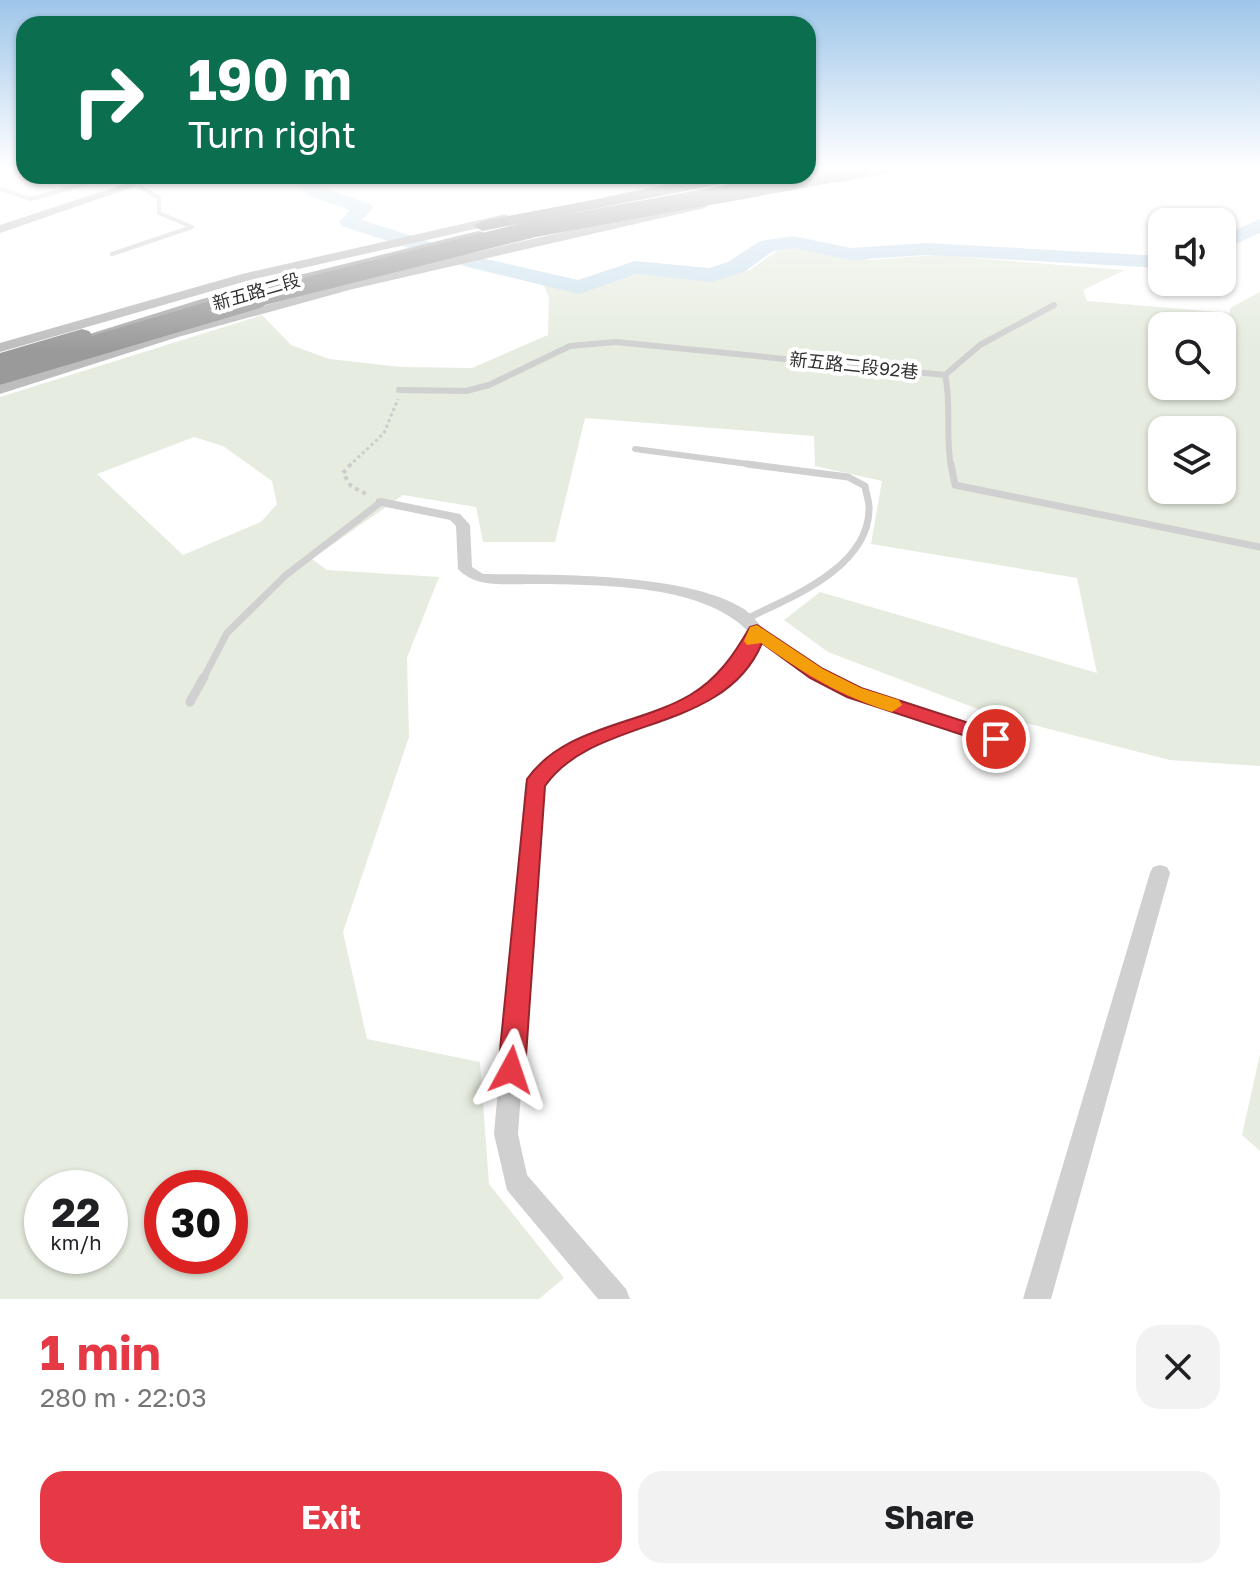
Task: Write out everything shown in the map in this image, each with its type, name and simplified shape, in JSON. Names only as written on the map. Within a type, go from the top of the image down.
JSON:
[{"type":"highway","points":[[3,378],[90,339],[286,273],[467,230]]},
{"type":"highway","points":[[90,339],[427,243],[497,230]]},
{"type":"highway","points":[[0,362],[440,250],[538,230]]},
{"type":"highway","points":[[90,339],[565,230]]},
{"type":"main road","name":"新五路二段","points":[[0,348],[169,299],[450,230]]},
{"type":"main road","name":"新五路二段","points":[[0,362],[314,274],[503,230]]},
{"type":"main road","name":"新五路二段","points":[[3,378],[154,323],[425,252],[534,230]]},
{"type":"main road","name":"新五路二段","points":[[3,378],[344,287],[583,230]]},
{"type":"main road","points":[[169,299],[314,274]]},
{"type":"street","points":[[381,502],[455,517],[463,525],[465,569],[480,578],[667,589],[733,608],[753,624],[751,647],[728,675],[697,700],[573,749],[547,767],[534,784],[506,1134],[516,1181],[616,1299]]},
{"type":"street","points":[[1037,1299],[1160,873]]},
{"type":"lane","points":[[112,254],[184,230]]},
{"type":"lane","points":[[945,375],[980,345],[1054,305]]},
{"type":"lane","name":"新五路二段92巷","points":[[399,390],[466,391],[489,385],[570,346],[616,342],[945,375],[949,393],[946,438],[955,485],[1075,509],[1184,537],[1260,547]]},
{"type":"lane","points":[[635,449],[848,477],[865,486],[866,526],[840,567],[753,624],[817,674],[854,692],[996,739]]},
{"type":"lane","points":[[190,702],[227,633],[286,575],[381,502]]},
{"type":"path","points":[[381,502],[351,486],[343,473],[357,453],[383,438],[394,422],[399,390]]},
{"type":"shaded area","points":[[796,246],[871,260],[935,255],[1125,270],[1083,290],[1087,301],[1218,312],[1148,312],[1148,400],[1236,400],[1236,312],[1230,312],[1230,308],[1260,292],[1260,766],[1170,760],[991,714],[828,652],[784,620],[820,592],[1097,673],[1077,578],[871,544],[882,481],[815,466],[814,436],[585,418],[555,542],[483,542],[476,507],[403,495],[312,559],[327,570],[439,577],[407,658],[409,737],[343,932],[367,1039],[480,1062],[489,1184],[564,1278],[539,1299],[0,1299],[0,397],[262,315],[291,345],[329,359],[401,367],[472,368],[548,335],[549,298],[544,285],[579,293],[638,274],[704,279],[750,270],[780,249]],"holes":[[[194,437],[223,446],[272,481],[277,504],[261,522],[183,555],[97,474]]]},
{"type":"shaded area","points":[[1260,1054],[1260,1151],[1242,1135]]},
{"type":"waterway","points":[[372,230],[471,262],[579,287],[635,267],[710,275],[736,267],[767,245],[793,242],[851,254],[927,249],[1148,261]]},
{"type":"waterway","points":[[1236,237],[1251,230]]},
{"type":"slow traffic","points":[[753,641],[757,631],[817,674],[854,692],[892,705]]},
{"type":"route","points":[[511,1070],[534,784],[547,767],[573,749],[697,700],[728,675],[751,647],[757,631],[817,674],[854,692],[996,739]]}]
